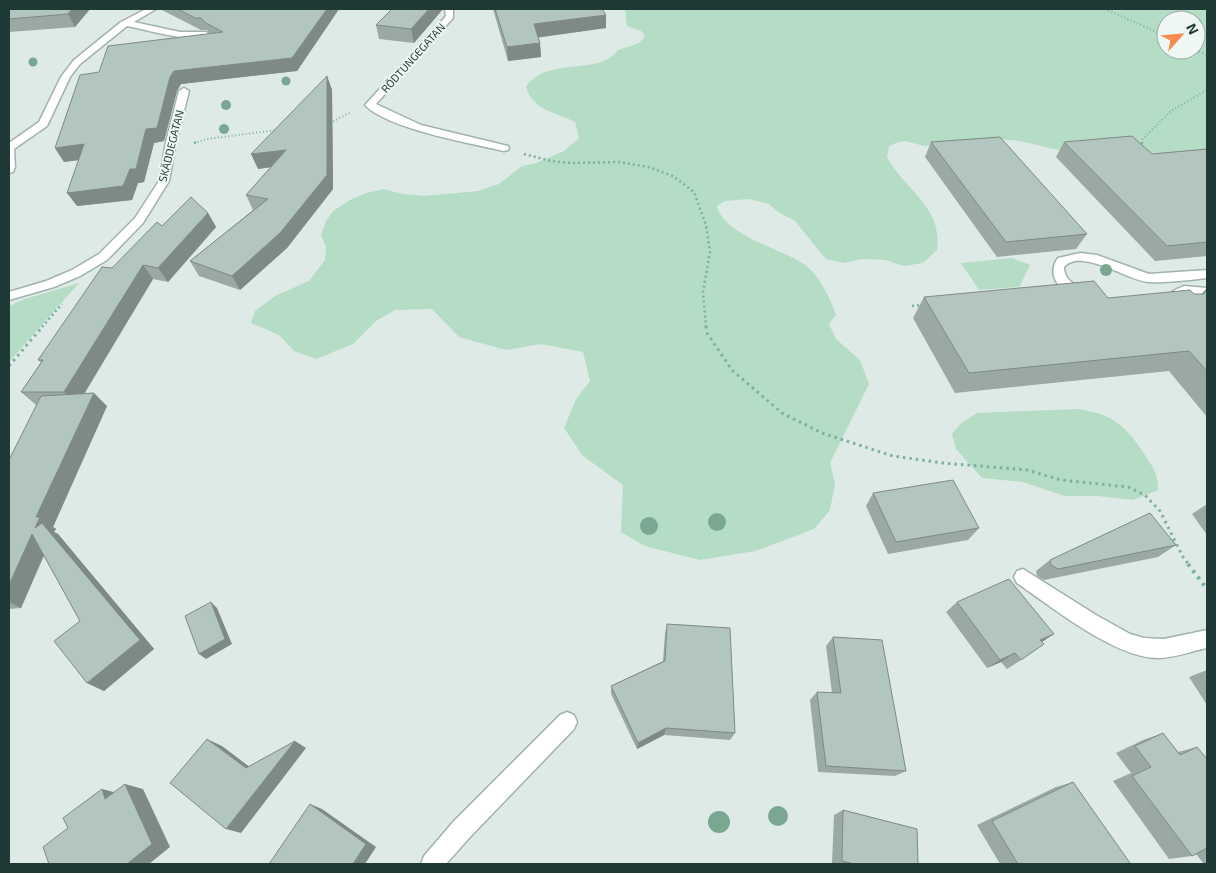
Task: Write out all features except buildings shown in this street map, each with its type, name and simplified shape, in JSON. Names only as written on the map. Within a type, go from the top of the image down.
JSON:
[{"type":"street","points":[[9,170],[9,149],[43,124],[66,77],[77,62],[92,48],[126,23],[152,9]]},
{"type":"street","name":"RÖDTUNGEGATAN","points":[[449,9],[450,16],[443,25],[370,105],[390,117],[414,126],[504,148]]},
{"type":"street","points":[[126,23],[180,35],[206,36]]},
{"type":"street","name":"SKÄDDEGATAN","points":[[9,296],[50,284],[76,273],[103,256],[139,220],[153,201],[164,180],[171,142],[184,92]]},
{"type":"street","points":[[1093,301],[1076,293],[1061,280],[1057,272],[1061,261],[1083,256],[1148,278],[1207,274]]},
{"type":"street","points":[[1158,298],[1173,298],[1179,292],[1185,290],[1207,292]]},
{"type":"street","points":[[1173,298],[1180,310]]},
{"type":"street","points":[[1023,578],[1122,640],[1143,648],[1158,649],[1207,639]]},
{"type":"street","points":[[432,864],[462,829],[567,722]]},
{"type":"path","points":[[1105,9],[1156,32]]},
{"type":"path","points":[[1142,155],[1142,140],[1171,111],[1207,90]]},
{"type":"path","points":[[170,154],[188,145],[207,139],[281,130]]},
{"type":"path","points":[[504,148],[551,161],[572,163],[618,162],[648,167],[673,176],[694,192],[706,225],[710,252],[703,292],[707,333],[732,370],[782,413],[822,433],[893,456],[943,464],[1027,470],[1087,484],[1128,487],[1145,495],[1160,511],[1183,556],[1207,589]]},
{"type":"path","points":[[9,366],[66,300]]},
{"type":"path","points":[[912,306],[931,304]]},
{"type":"green space","points":[[625,9],[1207,9],[1207,155],[1152,153],[1133,149],[1063,151],[1020,141],[997,139],[961,146],[924,146],[906,141],[896,143],[889,146],[887,157],[903,180],[929,210],[937,235],[937,250],[923,263],[904,266],[885,260],[863,259],[843,263],[826,259],[795,221],[778,212],[769,204],[749,199],[725,201],[717,206],[722,216],[730,225],[755,240],[795,259],[810,269],[828,295],[836,315],[829,324],[836,339],[860,360],[869,384],[830,463],[835,484],[830,510],[814,529],[755,551],[700,560],[645,546],[621,532],[623,485],[583,456],[564,428],[576,399],[590,381],[583,352],[541,344],[506,350],[459,337],[432,309],[395,310],[376,321],[353,344],[316,359],[294,351],[279,335],[251,323],[255,311],[275,296],[309,281],[325,260],[326,247],[321,235],[326,221],[333,211],[350,200],[383,189],[403,194],[424,196],[478,191],[499,184],[522,166],[536,163],[564,151],[579,138],[575,122],[540,106],[529,95],[526,87],[535,77],[547,72],[560,68],[599,63],[609,58],[618,50],[634,45],[643,39],[645,35],[641,31],[627,26]]},
{"type":"green space","points":[[1012,258],[1030,265],[1019,287],[979,290],[961,263]]},
{"type":"green space","points":[[79,283],[9,362],[9,306],[25,299]]},
{"type":"green space","points":[[1077,409],[1109,418],[1131,436],[1153,468],[1158,490],[1133,500],[1098,496],[1065,496],[1023,482],[982,478],[956,449],[952,434],[961,423],[977,413]]}]
